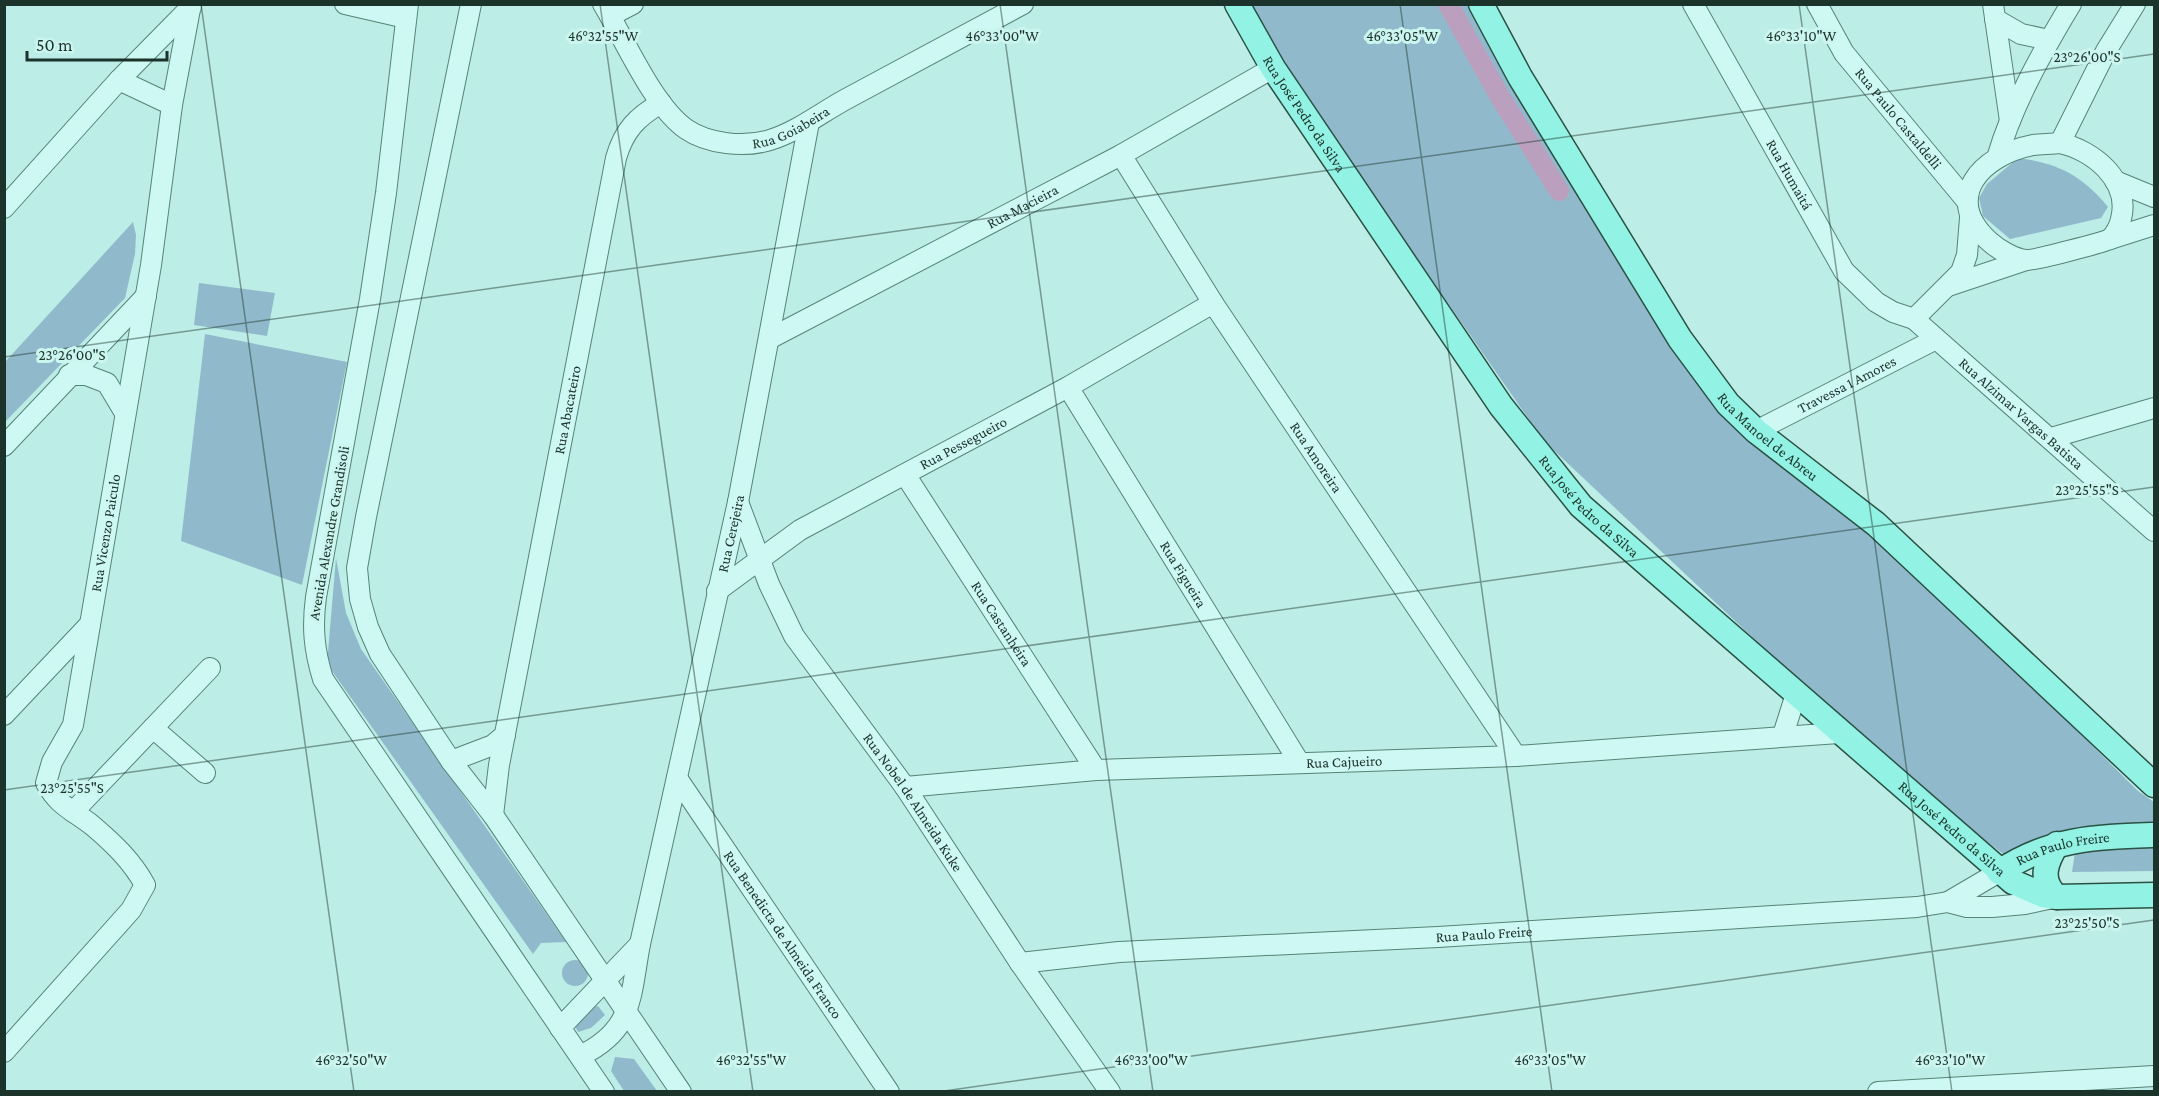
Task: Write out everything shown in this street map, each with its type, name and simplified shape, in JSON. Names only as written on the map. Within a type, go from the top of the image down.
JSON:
[{"type":"main road","name":"Rua José Pedro da Silva","points":[[1237,4],[1273,68],[1501,406],[1581,506],[1999,872],[2025,889],[2057,897]]},
{"type":"main road","name":"Rua Manoel de Abreu","points":[[1481,4],[1525,85],[1680,339],[1728,404],[1756,431],[1876,524],[2154,785]]},
{"type":"main road","name":"Rua Paulo Freire","points":[[1999,872],[2021,858],[2057,844],[2093,837],[2154,835]]},
{"type":"main road","points":[[2057,844],[2044,873],[2049,888],[2057,897]]},
{"type":"main road","name":"Rua Paulo Freire","points":[[2057,897],[2154,895]]},
{"type":"street","points":[[345,4],[407,11]]},
{"type":"street","points":[[471,4],[357,568],[360,599],[368,627],[380,654],[451,761],[492,815],[681,1092]]},
{"type":"street","points":[[606,10],[633,4]]},
{"type":"street","name":"Rua Goiabeira","points":[[606,10],[662,103],[686,129],[709,141],[738,144],[769,140],[809,122],[847,98],[1023,4]]},
{"type":"street","name":"Rua Humaitá","points":[[1693,4],[1844,271],[1876,302],[1893,312],[1914,319]]},
{"type":"street","name":"Rua Paulo Castaldelli","points":[[1817,4],[1844,53],[1968,209]]},
{"type":"street","points":[[1997,158],[2010,121],[2049,40],[2072,4]]},
{"type":"street","points":[[2060,143],[2106,51],[2135,4]]},
{"type":"street","points":[[4,208],[119,80],[191,6]]},
{"type":"street","name":"Rua Vicenzo Paiculo","points":[[4,1052],[131,910],[145,885],[133,863],[56,800],[46,783],[52,762],[73,724],[146,296],[172,105],[191,6]]},
{"type":"street","name":"Avenida Alexandre Grandisoli","points":[[407,11],[386,193],[370,299],[312,624],[314,651],[323,679],[604,1092]]},
{"type":"street","points":[[1994,12],[2021,34],[2049,40]]},
{"type":"street","points":[[1994,12],[2010,121]]},
{"type":"street","name":"Rua Macieira","points":[[769,339],[1121,155],[1273,68]]},
{"type":"street","points":[[119,80],[172,105]]},
{"type":"street","name":"Rua Abacateiro","points":[[492,815],[505,735],[616,158],[622,139],[631,125],[644,113],[662,103]]},
{"type":"street","name":"Rua Cerejeira","points":[[627,1011],[639,944],[738,502],[809,122]]},
{"type":"street","points":[[1914,319],[1955,279],[1965,264],[1972,180],[1997,158],[2032,145],[2060,143],[2079,147],[2102,164],[2115,181],[2123,197],[2119,226],[2110,239]]},
{"type":"street","name":"Rua Amoreira","points":[[1121,155],[1213,303],[1516,756]]},
{"type":"street","points":[[2115,181],[2154,197]]},
{"type":"street","points":[[1968,209],[1995,247],[2026,260]]},
{"type":"street","points":[[1946,287],[2026,260],[2110,239],[2154,225]]},
{"type":"street","points":[[4,446],[146,296]]},
{"type":"street","name":"Rua Pessegueiro","points":[[717,591],[800,530],[906,476],[1068,387],[1213,303]]},
{"type":"street","name":"Rua Alzimar Vargas Batista","points":[[1914,319],[2052,438],[2154,531]]},
{"type":"street","name":"Travessa 1 Amores","points":[[1756,431],[1936,339]]},
{"type":"street","points":[[69,375],[96,377],[107,382],[125,413]]},
{"type":"street","name":"Rua Figueira","points":[[1068,387],[1299,762]]},
{"type":"street","points":[[2052,438],[2154,408]]},
{"type":"street","name":"Rua Castanheira","points":[[906,476],[1096,770]]},
{"type":"street","name":"Rua Nobel de Almeida Kuke","points":[[738,502],[781,614],[905,787],[1020,963],[1110,1092]]},
{"type":"street","points":[[4,715],[90,624]]},
{"type":"street","points":[[73,812],[210,668]]},
{"type":"street","points":[[1783,735],[1796,694]]},
{"type":"street","points":[[153,728],[205,773]]},
{"type":"street","name":"Rua Cajueiro","points":[[905,787],[1096,770],[1516,756],[1783,735],[1839,733]]},
{"type":"street","points":[[451,761],[486,748],[505,735]]},
{"type":"street","name":"Rua Benedicta de Almeida Franco","points":[[677,778],[889,1092]]},
{"type":"street","name":"Rua Paulo Freire","points":[[1020,963],[1119,952],[1450,936],[1917,907],[1948,902],[1999,872]]},
{"type":"street","name":"Rua Paulo Freire","points":[[1948,902],[1966,907],[1992,907],[2057,897]]},
{"type":"street","points":[[560,1028],[639,944]]},
{"type":"street","points":[[580,1056],[602,1046],[611,1037],[627,1011]]},
{"type":"street","points":[[1878,1092],[1985,1088],[2154,1076]]},
{"type":"shaded area","points":[[1249,5],[1473,5],[1686,367],[1707,396],[1724,413],[1901,556],[2138,791],[2154,802],[2154,829],[2006,856],[1934,802],[1835,715],[1544,441],[1275,55]]},
{"type":"shaded area","points":[[2018,158],[2045,163],[2069,173],[2089,187],[2108,207],[2101,218],[2010,239],[1983,216],[1979,198],[1987,184]]},
{"type":"shaded area","points":[[133,222],[136,235],[135,254],[125,298],[5,422],[5,362]]},
{"type":"shaded area","points":[[199,283],[275,293],[267,336],[194,325]]},
{"type":"shaded area","points":[[205,334],[347,362],[302,585],[181,541]]},
{"type":"shaded area","points":[[336,558],[346,613],[361,649],[566,942],[541,943],[533,954],[327,664]]},
{"type":"shaded area","points":[[2154,842],[2154,871],[2072,872],[2076,846]]},
{"type":"shaded area","points":[[575,960],[584,964],[588,973],[584,982],[575,986],[566,982],[562,973],[566,964]]},
{"type":"shaded area","points":[[598,1006],[605,1015],[591,1028],[578,1032],[575,1026],[586,1010]]},
{"type":"shaded area","points":[[615,1057],[634,1059],[657,1091],[624,1091],[611,1071]]},
{"type":"waterway","points":[[1448,4],[1500,97],[1559,191]]}]
